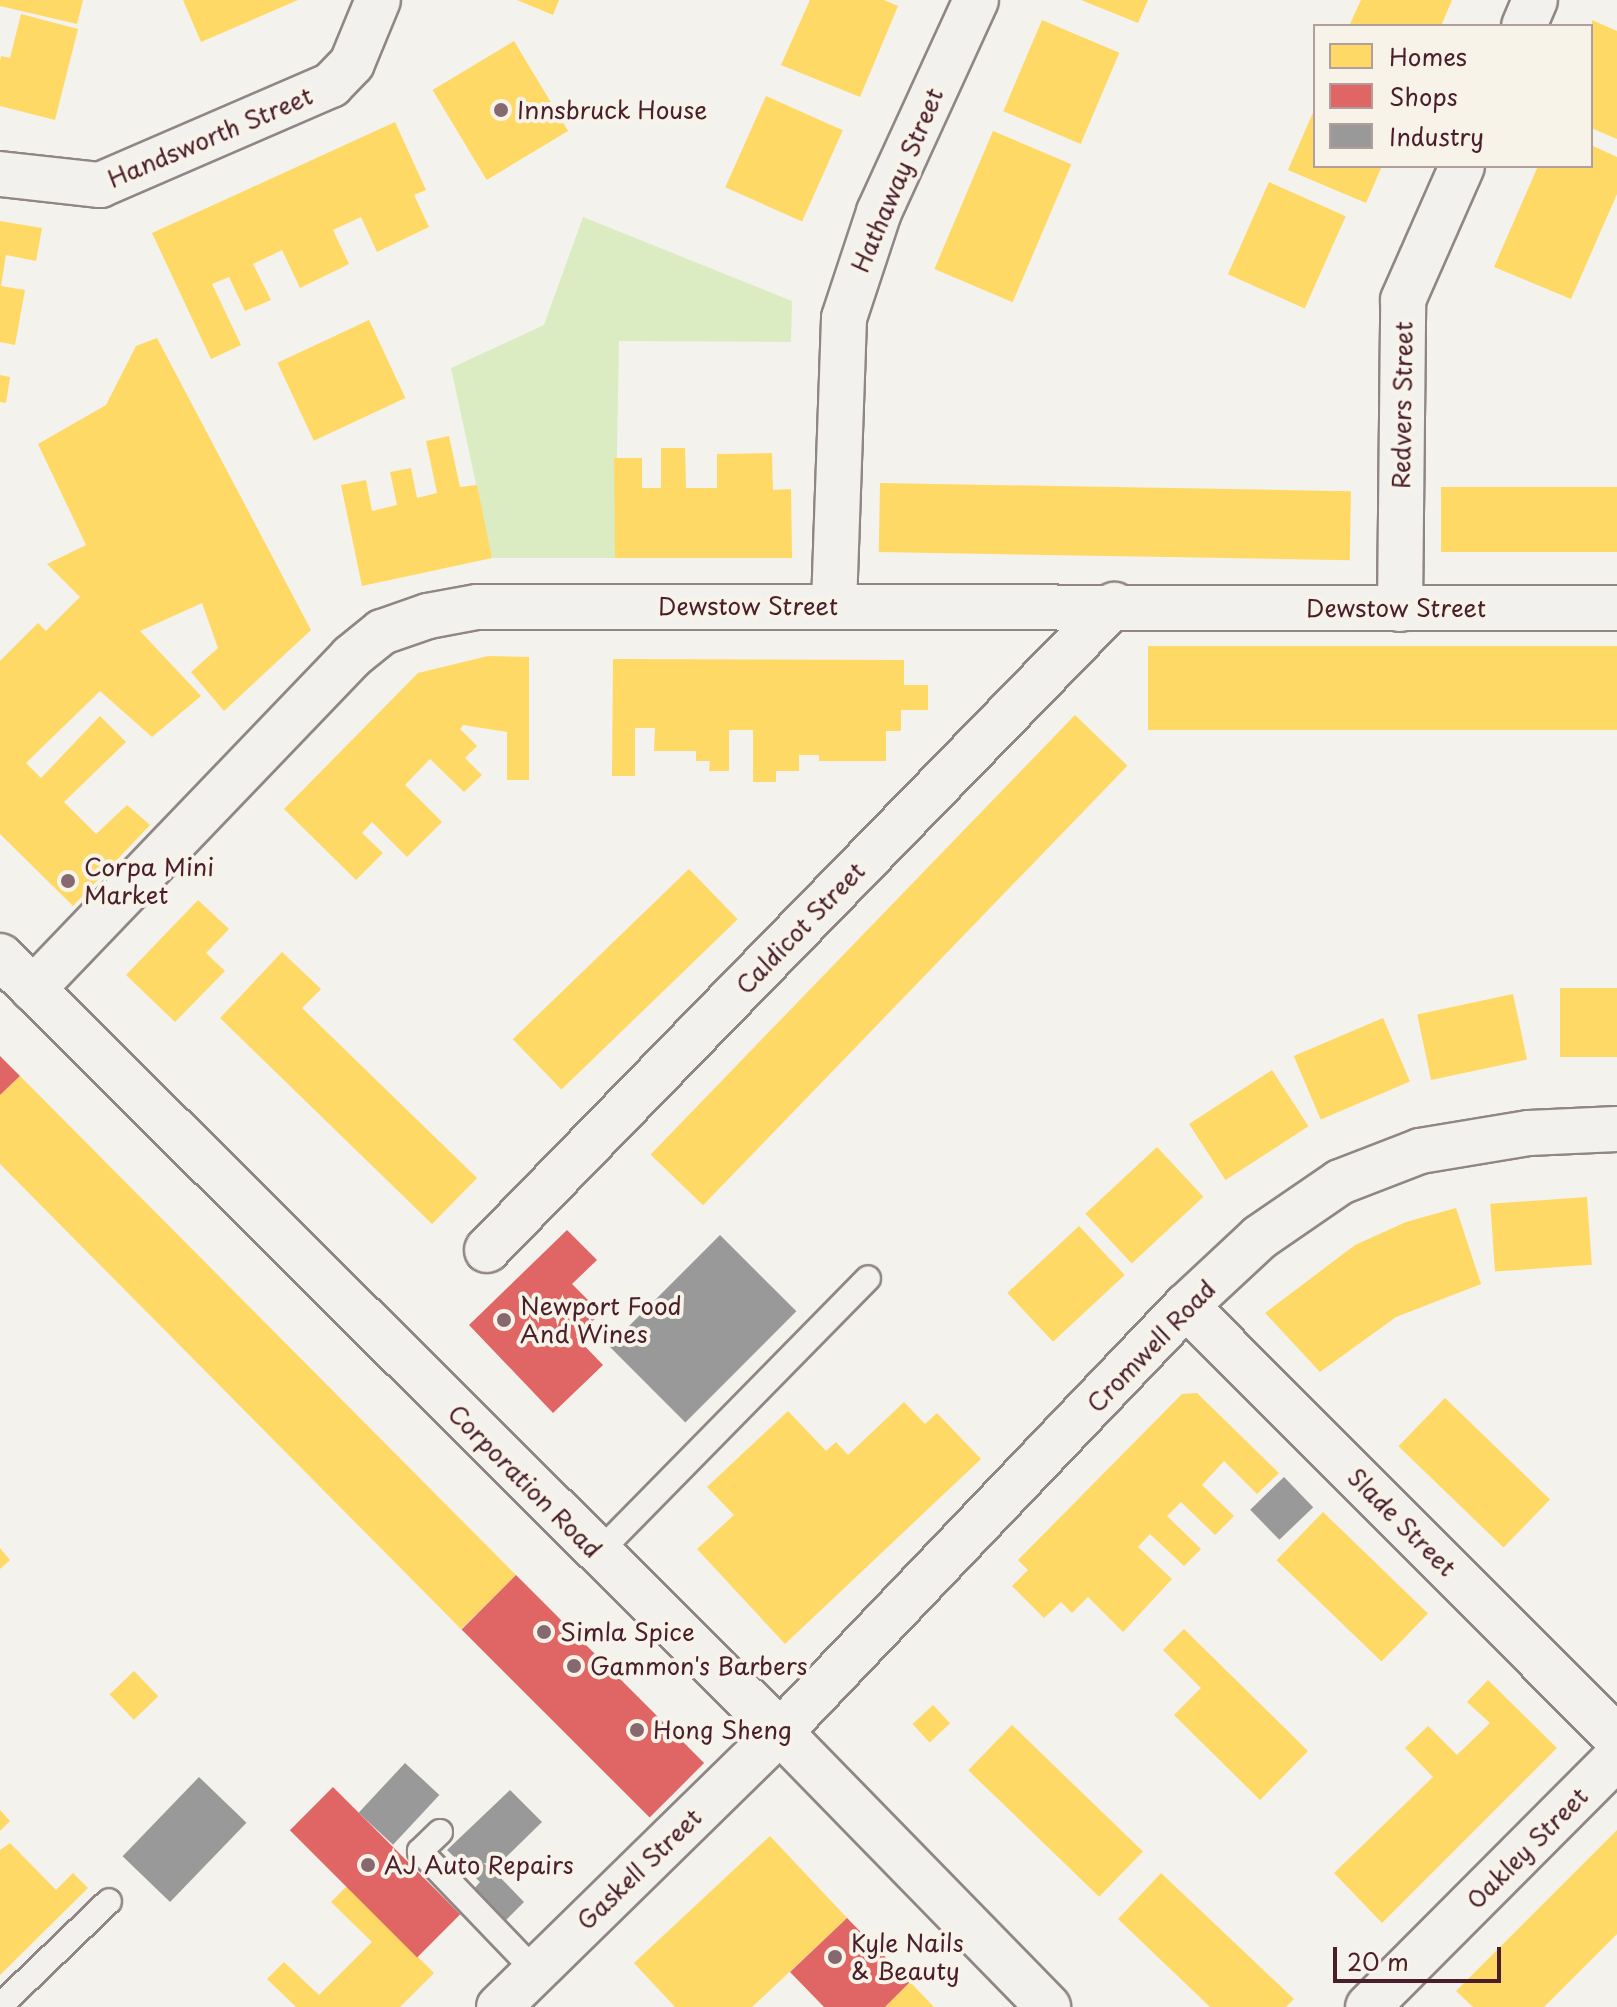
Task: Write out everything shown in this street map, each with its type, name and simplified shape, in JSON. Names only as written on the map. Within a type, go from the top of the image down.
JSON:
[{"type":"street","name":"Handsworth Street","points":[[0,174],[75,185],[109,182],[331,85],[356,53],[378,0]]},
{"type":"street","name":"Hathaway Street","points":[[834,605],[844,318],[879,212],[976,0]]},
{"type":"street","points":[[1525,24],[1535,0]]},
{"type":"street","name":"Redvers Street","points":[[1400,609],[1403,300],[1461,168]]},
{"type":"street","name":"Dewstow Street","points":[[33,989],[351,657],[382,632],[428,616],[477,607],[1114,605],[1617,608]]},
{"type":"street","name":"Caldicot Street","points":[[487,1250],[1114,605]]},
{"type":"street","name":"Corporation Road","points":[[0,956],[780,1732],[1048,2007]]},
{"type":"street","name":"Cromwell Road","points":[[780,1732],[1186,1306],[1260,1237],[1340,1182],[1420,1151],[1529,1133],[1617,1129]]},
{"type":"street","name":"Slade Street","points":[[1186,1306],[1617,1738]]},
{"type":"street","name":"Gaskell Street","points":[[499,2007],[780,1732]]},
{"type":"street","name":"Oakley Street","points":[[1368,2007],[1617,1757]]},
{"type":"lane","points":[[598,1553],[868,1278]]},
{"type":"lane","points":[[440,1832],[420,1851],[535,1971]]},
{"type":"lane","points":[[0,2006],[109,1901]]},
{"type":"green space","points":[[583,217],[792,301],[791,342],[619,341],[615,558],[492,558],[451,368],[544,325]]},
{"type":"building: Homes","points":[[0,0],[83,0],[77,24],[0,6]]},
{"type":"building: Homes","points":[[183,0],[298,0],[201,42]]},
{"type":"building: Homes","points":[[517,0],[559,0],[553,15]]},
{"type":"building: Homes","points":[[810,0],[884,0],[898,6],[860,97],[781,65]]},
{"type":"building: Homes","points":[[1081,0],[1148,0],[1138,23]]},
{"type":"building: Homes","points":[[1361,0],[1452,0],[1442,24],[1350,24]]},
{"type":"building: Homes","points":[[21,14],[78,29],[55,120],[0,106],[1,56],[10,58]]},
{"type":"building: Homes","points":[[1042,20],[1119,53],[1081,144],[1003,111]]},
{"type":"building: Homes","points":[[1592,20],[1617,31],[1617,139],[1593,129]]},
{"type":"building: Homes","name":"Innsbruck House","points":[[514,41],[568,131],[487,180],[433,90]]},
{"type":"building: Homes","points":[[766,96],[843,130],[802,222],[725,187]]},
{"type":"building: Homes","points":[[1313,113],[1313,168],[1381,168],[1366,203],[1288,170]]},
{"type":"building: Homes","points":[[395,122],[426,190],[414,195],[429,227],[377,252],[361,217],[333,230],[349,264],[300,288],[282,250],[253,264],[271,300],[245,311],[229,277],[212,284],[241,345],[211,359],[152,233]]},
{"type":"building: Homes","points":[[993,131],[1071,164],[1013,302],[934,269]]},
{"type":"building: Homes","points":[[1593,146],[1617,157],[1617,194],[1571,299],[1494,267],[1537,168],[1593,168]]},
{"type":"building: Homes","points":[[1269,182],[1346,216],[1305,308],[1228,274]]},
{"type":"building: Homes","points":[[0,221],[42,228],[36,261],[6,255],[1,286],[25,290],[15,345],[0,342]]},
{"type":"building: Homes","points":[[369,320],[405,398],[314,441],[277,363]]},
{"type":"building: Homes","points":[[157,338],[311,630],[224,711],[191,672],[218,648],[202,603],[140,631],[201,696],[152,737],[100,691],[26,763],[41,778],[100,716],[126,742],[64,802],[96,834],[127,805],[150,825],[73,906],[0,834],[0,661],[38,623],[46,631],[80,597],[47,564],[86,545],[38,444],[106,405],[136,346]]},
{"type":"building: Homes","points":[[0,375],[10,377],[6,403],[0,402]]},
{"type":"building: Homes","points":[[449,436],[460,487],[477,485],[492,558],[362,586],[341,485],[366,480],[372,511],[397,505],[390,472],[411,468],[417,498],[437,493],[426,441]]},
{"type":"building: Homes","points":[[661,448],[685,448],[686,488],[717,488],[717,454],[772,453],[773,490],[791,489],[792,558],[615,558],[614,458],[642,458],[642,488],[661,488]]},
{"type":"building: Homes","points":[[880,483],[1351,491],[1350,560],[879,552]]},
{"type":"building: Homes","points":[[1441,487],[1617,487],[1617,552],[1441,552]]},
{"type":"building: Homes","points":[[1148,646],[1617,646],[1617,730],[1148,730]]},
{"type":"building: Homes","points":[[488,656],[529,657],[529,780],[507,780],[507,732],[463,725],[460,729],[477,746],[465,758],[482,775],[464,792],[430,759],[405,785],[442,822],[407,857],[372,822],[362,833],[383,853],[356,880],[284,809],[418,673]]},
{"type":"building: Homes","points":[[613,659],[904,660],[904,685],[928,685],[928,710],[901,710],[901,731],[886,731],[886,761],[819,761],[819,755],[799,755],[799,771],[776,771],[776,782],[753,782],[753,730],[729,730],[729,771],[709,771],[710,761],[696,761],[696,751],[654,751],[655,728],[635,728],[635,776],[612,776]]},
{"type":"building: Homes","points":[[1075,715],[1128,766],[703,1205],[651,1155]]},
{"type":"building: Homes","points":[[689,869],[738,919],[561,1090],[513,1039]]},
{"type":"building: Homes","points":[[198,900],[229,929],[206,953],[225,971],[175,1022],[126,975]]},
{"type":"building: Homes","points":[[282,952],[321,989],[302,1008],[477,1178],[432,1224],[220,1018]]},
{"type":"building: Homes","points":[[1560,988],[1617,988],[1617,1057],[1560,1057]]},
{"type":"building: Homes","points":[[1513,994],[1527,1060],[1431,1080],[1417,1014]]},
{"type":"building: Homes","points":[[1383,1018],[1410,1082],[1321,1119],[1294,1056]]},
{"type":"building: Homes","points":[[1272,1070],[1308,1126],[1225,1180],[1189,1124]]},
{"type":"building: Homes","points":[[20,1076],[516,1575],[461,1629],[0,1164],[0,1095]]},
{"type":"building: Homes","points":[[1157,1147],[1203,1197],[1132,1264],[1085,1214]]},
{"type":"building: Homes","points":[[1587,1197],[1592,1265],[1495,1272],[1490,1204]]},
{"type":"building: Homes","points":[[1456,1208],[1481,1284],[1396,1317],[1320,1372],[1265,1313],[1355,1245],[1406,1222]]},
{"type":"building: Homes","points":[[1079,1226],[1125,1275],[1053,1342],[1007,1293]]},
{"type":"building: Homes","points":[[1197,1393],[1279,1473],[1257,1494],[1224,1461],[1202,1485],[1234,1516],[1215,1535],[1181,1502],[1167,1516],[1201,1549],[1184,1566],[1150,1534],[1138,1547],[1172,1579],[1123,1632],[1088,1597],[1072,1613],[1061,1602],[1044,1618],[1012,1586],[1028,1570],[1018,1560],[1182,1394]]},
{"type":"building: Homes","points":[[1445,1398],[1550,1499],[1503,1548],[1398,1446]]},
{"type":"building: Homes","points":[[904,1402],[925,1424],[937,1413],[981,1459],[785,1644],[697,1549],[734,1515],[707,1487],[788,1411],[826,1451],[836,1442],[848,1455]]},
{"type":"building: Homes","points":[[1323,1512],[1428,1613],[1381,1662],[1276,1560]]},
{"type":"building: Homes","points":[[0,1548],[10,1560],[0,1569]]},
{"type":"building: Homes","points":[[1184,1629],[1308,1751],[1260,1800],[1174,1715],[1201,1688],[1163,1650]]},
{"type":"building: Homes","points":[[134,1671],[158,1696],[134,1720],[110,1695]]},
{"type":"building: Homes","points":[[1488,1680],[1557,1748],[1382,1923],[1334,1873],[1433,1777],[1405,1748],[1428,1726],[1457,1755],[1490,1723],[1467,1702]]},
{"type":"building: Homes","points":[[933,1705],[950,1723],[930,1742],[913,1724]]},
{"type":"building: Homes","points":[[1012,1725],[1143,1851],[1099,1897],[968,1770]]},
{"type":"building: Homes","points":[[0,1810],[10,1821],[0,1831]]},
{"type":"building: Homes","points":[[1617,1830],[1617,1934],[1544,2007],[1473,2007],[1456,1991]]},
{"type":"building: Homes","points":[[770,1836],[847,1918],[752,2007],[675,2007],[634,1963]]},
{"type":"building: Homes","points":[[10,1843],[56,1890],[73,1873],[88,1888],[0,1975],[0,1850]]},
{"type":"building: Homes","points":[[1161,1873],[1294,1999],[1286,2007],[1210,2007],[1118,1919]]},
{"type":"building: Homes","points":[[347,1886],[434,1973],[400,2007],[296,2007],[267,1979],[284,1962],[319,1995],[372,1942],[331,1902]]},
{"type":"building: Homes","points":[[910,1982],[934,2007],[885,2007]]},
{"type":"building: Shops","points":[[0,1056],[20,1076],[0,1095]]},
{"type":"building: Shops","points":[[567,1230],[597,1260],[572,1284],[601,1313],[576,1337],[603,1365],[553,1413],[469,1325]]},
{"type":"building: Shops","points":[[516,1575],[704,1763],[650,1818],[462,1629]]},
{"type":"building: Shops","name":"AJ Auto Repairs","points":[[333,1787],[460,1914],[417,1957],[290,1830]]},
{"type":"building: Shops","points":[[847,1918],[910,1982],[885,2007],[824,2007],[790,1972]]},
{"type":"building: Industry","points":[[720,1235],[796,1311],[685,1422],[609,1346]]},
{"type":"building: Industry","points":[[1284,1477],[1313,1507],[1279,1540],[1250,1510]]},
{"type":"building: Industry","points":[[405,1763],[439,1795],[393,1845],[359,1813]]},
{"type":"building: Industry","points":[[199,1777],[246,1823],[170,1902],[123,1856]]},
{"type":"building: Industry","points":[[510,1790],[542,1822],[493,1870],[524,1902],[504,1922],[473,1890],[480,1882],[447,1850]]},
{"type":"place","name":"Innsbruck House","points":[[501,110]]},
{"type":"place","name":"Corpa Mini Market","points":[[68,881]]},
{"type":"place","name":"Newport Food And Wines","points":[[504,1320]]},
{"type":"place","name":"Simla Spice","points":[[544,1632]]},
{"type":"place","name":"Gammon's Barbers","points":[[574,1666]]},
{"type":"place","name":"Hong Sheng","points":[[637,1730]]},
{"type":"place","name":"AJ Auto Repairs","points":[[368,1865]]},
{"type":"place","name":"Kyle Nails & Beauty","points":[[835,1957]]}]
